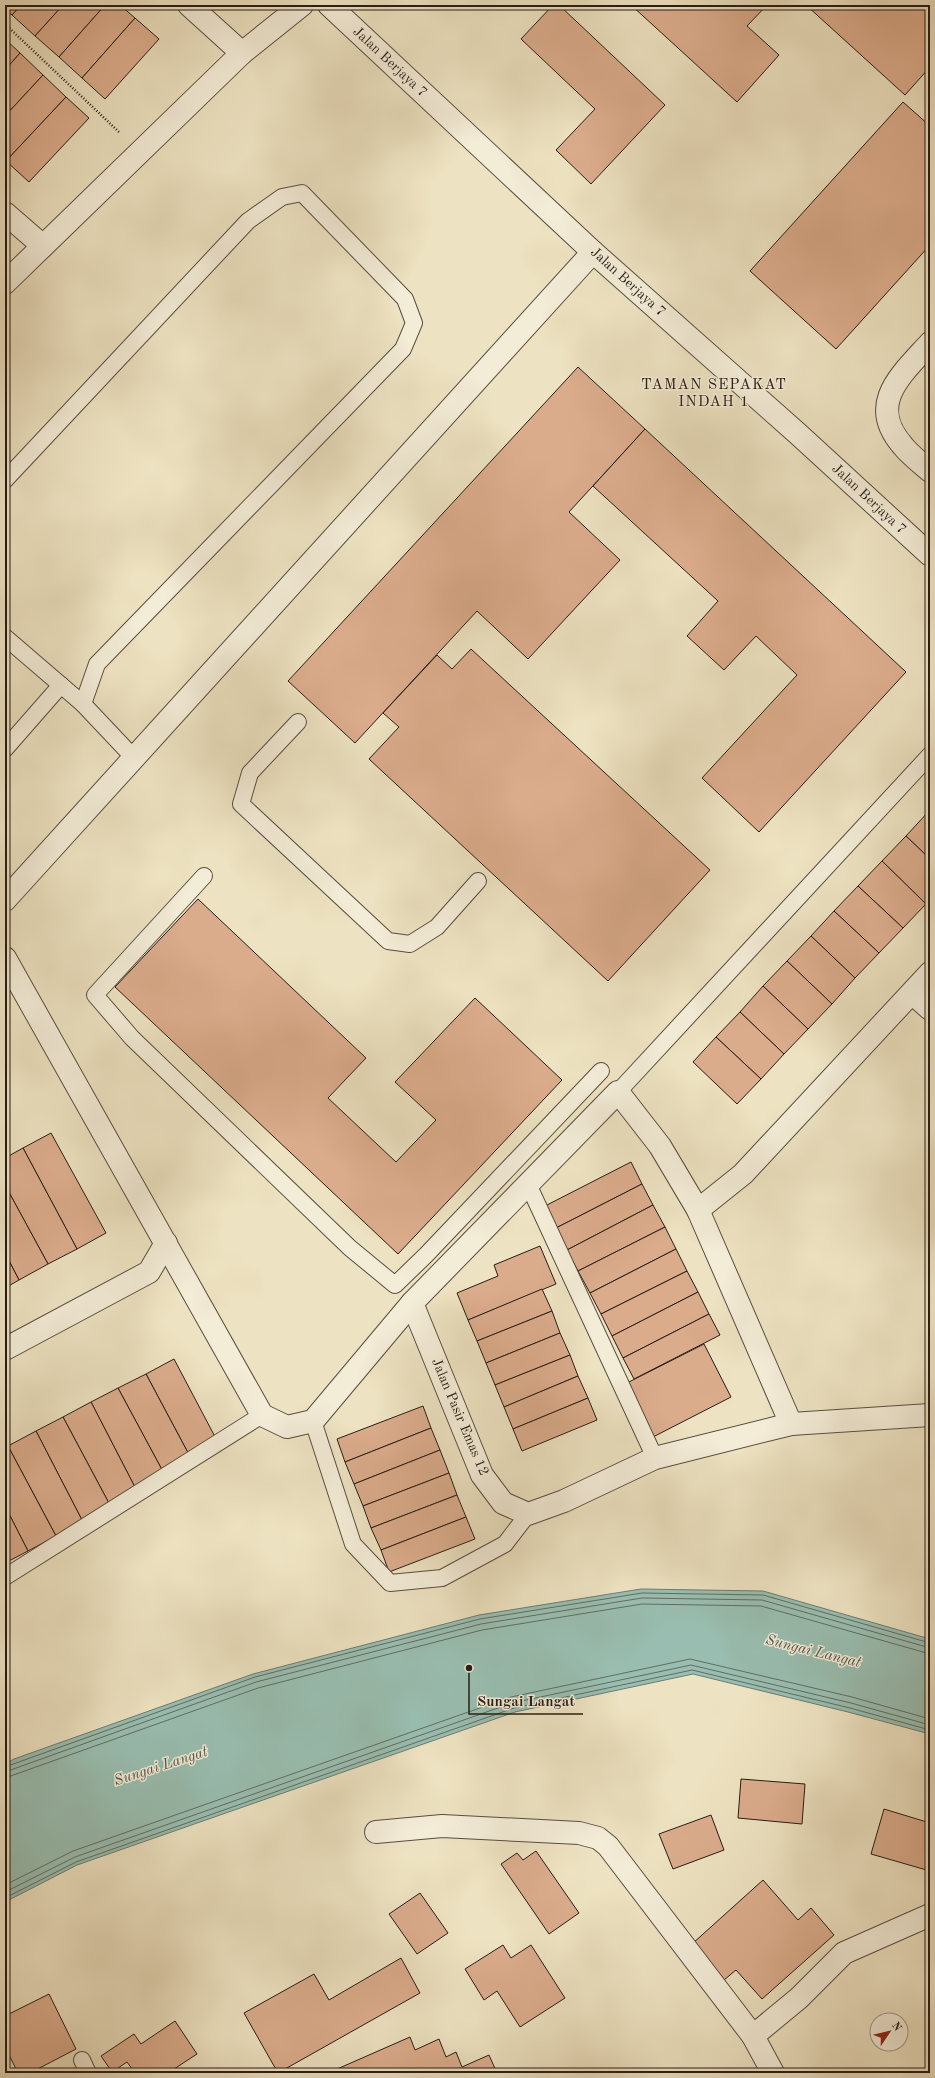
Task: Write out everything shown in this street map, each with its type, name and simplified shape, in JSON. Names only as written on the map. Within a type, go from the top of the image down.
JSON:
[{"type":"street","points":[[189,5],[242,53]]},
{"type":"street","points":[[5,283],[242,53],[302,5]]},
{"type":"street","name":"Jalan Berjaya 7","points":[[329,5],[593,252],[797,433],[930,555]]},
{"type":"street","points":[[5,212],[43,246]]},
{"type":"street","points":[[5,900],[593,252]]},
{"type":"street","points":[[930,343],[897,380],[887,402],[887,422],[902,446],[930,471]]},
{"type":"street","points":[[5,958],[166,1242],[262,1416],[287,1427],[313,1421],[412,1303],[618,1092],[660,1146],[698,1210],[791,1424]]},
{"type":"street","points":[[698,1210],[743,1174],[930,974]]},
{"type":"street","points":[[912,993],[930,1009]]},
{"type":"street","points":[[5,1349],[149,1272],[166,1242]]},
{"type":"street","points":[[149,1272],[185,1277]]},
{"type":"street","name":"Jalan Pasir Emas 12","points":[[412,1303],[482,1475],[503,1503],[528,1514]]},
{"type":"street","points":[[528,1514],[564,1501],[655,1458],[791,1424],[930,1415]]},
{"type":"street","points":[[376,1832],[442,1826],[579,1834],[598,1838],[608,1846],[753,2036],[773,2073]]},
{"type":"street","points":[[753,2036],[799,1998],[844,1953],[930,1915]]},
{"type":"lane","points":[[5,480],[248,221],[282,197],[302,193],[405,299],[414,323],[403,349],[98,664],[83,704]]},
{"type":"lane","points":[[5,637],[83,704],[134,758]]},
{"type":"lane","points":[[5,749],[61,685]]},
{"type":"lane","points":[[298,722],[250,773],[240,804],[388,941],[410,944],[437,927],[478,881]]},
{"type":"lane","points":[[618,1092],[930,755]]},
{"type":"lane","points":[[204,876],[95,995],[132,1038],[350,1248],[395,1285],[426,1255],[601,1072]]},
{"type":"lane","points":[[528,1184],[655,1458]]},
{"type":"lane","points":[[5,1577],[262,1416]]},
{"type":"lane","points":[[313,1421],[354,1544],[390,1583],[442,1578],[505,1544],[528,1514]]},
{"type":"path","points":[[5,24],[140,152]]},
{"type":"water","points":[[641,1589],[763,1591],[930,1639],[930,1734],[848,1712],[693,1674],[515,1712],[77,1865],[5,1902],[5,1764],[14,1759],[253,1674],[479,1615]]},
{"type":"building","points":[[5,5],[21,5],[12,15],[5,9]]},
{"type":"building","points":[[21,5],[63,5],[35,36],[12,15]]},
{"type":"building","points":[[63,5],[105,5],[59,57],[35,36]]},
{"type":"building","points":[[105,5],[120,5],[135,18],[82,78],[59,57]]},
{"type":"building","points":[[553,5],[559,5],[665,105],[591,184],[556,150],[595,109],[521,39]]},
{"type":"building","points":[[631,5],[767,5],[747,26],[779,55],[737,102]]},
{"type":"building","points":[[806,5],[930,5],[930,67],[905,95]]},
{"type":"building","points":[[135,18],[159,39],[105,99],[82,78]]},
{"type":"building","points":[[5,39],[20,53],[5,70]]},
{"type":"building","points":[[20,53],[43,75],[5,116],[5,70]]},
{"type":"building","points":[[43,75],[66,97],[6,161],[5,116]]},
{"type":"building","points":[[66,97],[89,118],[29,182],[6,161]]},
{"type":"building","points":[[903,102],[930,126],[930,245],[836,349],[750,271]]},
{"type":"building","points":[[578,367],[645,429],[569,512],[620,560],[528,659],[477,611],[355,743],[288,681]]},
{"type":"building","points":[[645,429],[906,672],[759,832],[702,778],[797,675],[756,636],[724,670],[687,636],[718,601],[593,486]]},
{"type":"building","points":[[471,649],[710,870],[608,981],[369,759],[399,727],[383,713],[437,655],[452,669]]},
{"type":"building","points":[[930,811],[930,859],[906,836]]},
{"type":"building","points":[[906,836],[930,859],[930,900],[926,904],[882,861]]},
{"type":"building","points":[[882,861],[926,904],[903,928],[858,886]]},
{"type":"building","points":[[858,886],[903,928],[879,953],[834,911]]},
{"type":"building","points":[[198,899],[366,1058],[328,1098],[396,1162],[436,1120],[395,1082],[475,998],[562,1080],[398,1254],[115,987]]},
{"type":"building","points":[[834,911],[879,953],[855,978],[811,936]]},
{"type":"building","points":[[811,936],[855,978],[832,1004],[787,961]]},
{"type":"building","points":[[787,961],[832,1004],[808,1029],[763,986]]},
{"type":"building","points":[[763,986],[808,1029],[784,1054],[740,1012]]},
{"type":"building","points":[[740,1012],[784,1054],[761,1079],[716,1037]]},
{"type":"building","points":[[716,1037],[761,1079],[737,1104],[693,1062]]},
{"type":"building","points":[[51,1133],[106,1233],[77,1249],[23,1148]]},
{"type":"building","points":[[23,1148],[77,1249],[48,1264],[5,1185],[5,1158]]},
{"type":"building","points":[[631,1162],[642,1184],[556,1228],[545,1206]]},
{"type":"building","points":[[642,1184],[653,1205],[567,1250],[556,1228]]},
{"type":"building","points":[[5,1185],[48,1264],[19,1280],[5,1253]]},
{"type":"building","points":[[653,1205],[665,1227],[578,1271],[567,1250]]},
{"type":"building","points":[[665,1227],[676,1249],[590,1293],[578,1271]]},
{"type":"building","points":[[540,1246],[556,1284],[468,1320],[457,1293],[498,1276],[494,1265]]},
{"type":"building","points":[[676,1249],[687,1271],[601,1314],[590,1293]]},
{"type":"building","points":[[5,1253],[19,1280],[5,1288]]},
{"type":"building","points":[[687,1271],[698,1292],[612,1336],[601,1314]]},
{"type":"building","points":[[542,1289],[552,1311],[477,1341],[468,1320]]},
{"type":"building","points":[[698,1292],[709,1314],[623,1358],[612,1336]]},
{"type":"building","points":[[552,1311],[560,1333],[486,1363],[477,1341]]},
{"type":"building","points":[[709,1314],[720,1335],[634,1379],[623,1358]]},
{"type":"building","points":[[560,1333],[570,1355],[495,1385],[486,1363]]},
{"type":"building","points":[[704,1344],[731,1397],[651,1438],[623,1385]]},
{"type":"building","points":[[570,1355],[578,1376],[504,1407],[495,1385]]},
{"type":"building","points":[[174,1359],[222,1450],[194,1464],[146,1374]]},
{"type":"building","points":[[146,1374],[194,1464],[167,1479],[118,1388]]},
{"type":"building","points":[[578,1376],[588,1398],[513,1429],[504,1407]]},
{"type":"building","points":[[118,1388],[167,1479],[138,1493],[91,1402]]},
{"type":"building","points":[[588,1398],[597,1420],[522,1451],[513,1429]]},
{"type":"building","points":[[91,1402],[138,1493],[111,1507],[63,1417]]},
{"type":"building","points":[[423,1406],[431,1428],[345,1462],[337,1439]]},
{"type":"building","points":[[63,1417],[111,1507],[83,1522],[36,1431]]},
{"type":"building","points":[[431,1428],[440,1450],[354,1484],[345,1462]]},
{"type":"building","points":[[36,1431],[83,1522],[56,1536],[8,1446]]},
{"type":"building","points":[[8,1446],[56,1536],[28,1551],[5,1506],[5,1447]]},
{"type":"building","points":[[440,1450],[449,1473],[363,1506],[354,1484]]},
{"type":"building","points":[[449,1473],[457,1495],[371,1528],[363,1506]]},
{"type":"building","points":[[457,1495],[466,1517],[381,1550],[371,1528]]},
{"type":"building","points":[[5,1506],[28,1551],[5,1563]]},
{"type":"building","points":[[466,1517],[475,1539],[389,1572],[381,1550]]},
{"type":"building","points":[[741,1779],[805,1784],[802,1824],[738,1818]]},
{"type":"building","points":[[884,1809],[930,1823],[930,1871],[871,1854]]},
{"type":"building","points":[[711,1815],[724,1850],[673,1869],[659,1834]]},
{"type":"building","points":[[536,1851],[579,1913],[549,1934],[501,1864],[517,1853],[523,1860]]},
{"type":"building","points":[[763,1880],[798,1920],[811,1908],[834,1935],[762,1999],[736,1970],[724,1980],[692,1944]]},
{"type":"building","points":[[420,1893],[448,1933],[417,1954],[389,1914]]},
{"type":"building","points":[[503,1945],[511,1958],[531,1945],[565,1998],[520,2027],[497,1991],[484,2000],[465,1969]]},
{"type":"building","points":[[401,1958],[420,1993],[278,2073],[244,2013],[314,1974],[329,2000]]},
{"type":"building","points":[[49,1994],[76,2049],[30,2073],[18,2073],[5,2047],[5,2016]]},
{"type":"building","points":[[175,2021],[197,2054],[168,2073],[135,2073],[127,2062],[112,2072],[101,2056],[134,2034],[141,2044]]},
{"type":"building","points":[[410,2037],[415,2050],[439,2039],[446,2057],[456,2052],[462,2067],[489,2055],[497,2073],[328,2073]]},
{"type":"place","name":"Sungai Langat","points":[[469,1668]]},
{"type":"district","name":"TAMAN SEPAKAT INDAH 1","points":[[714,394]]}]
